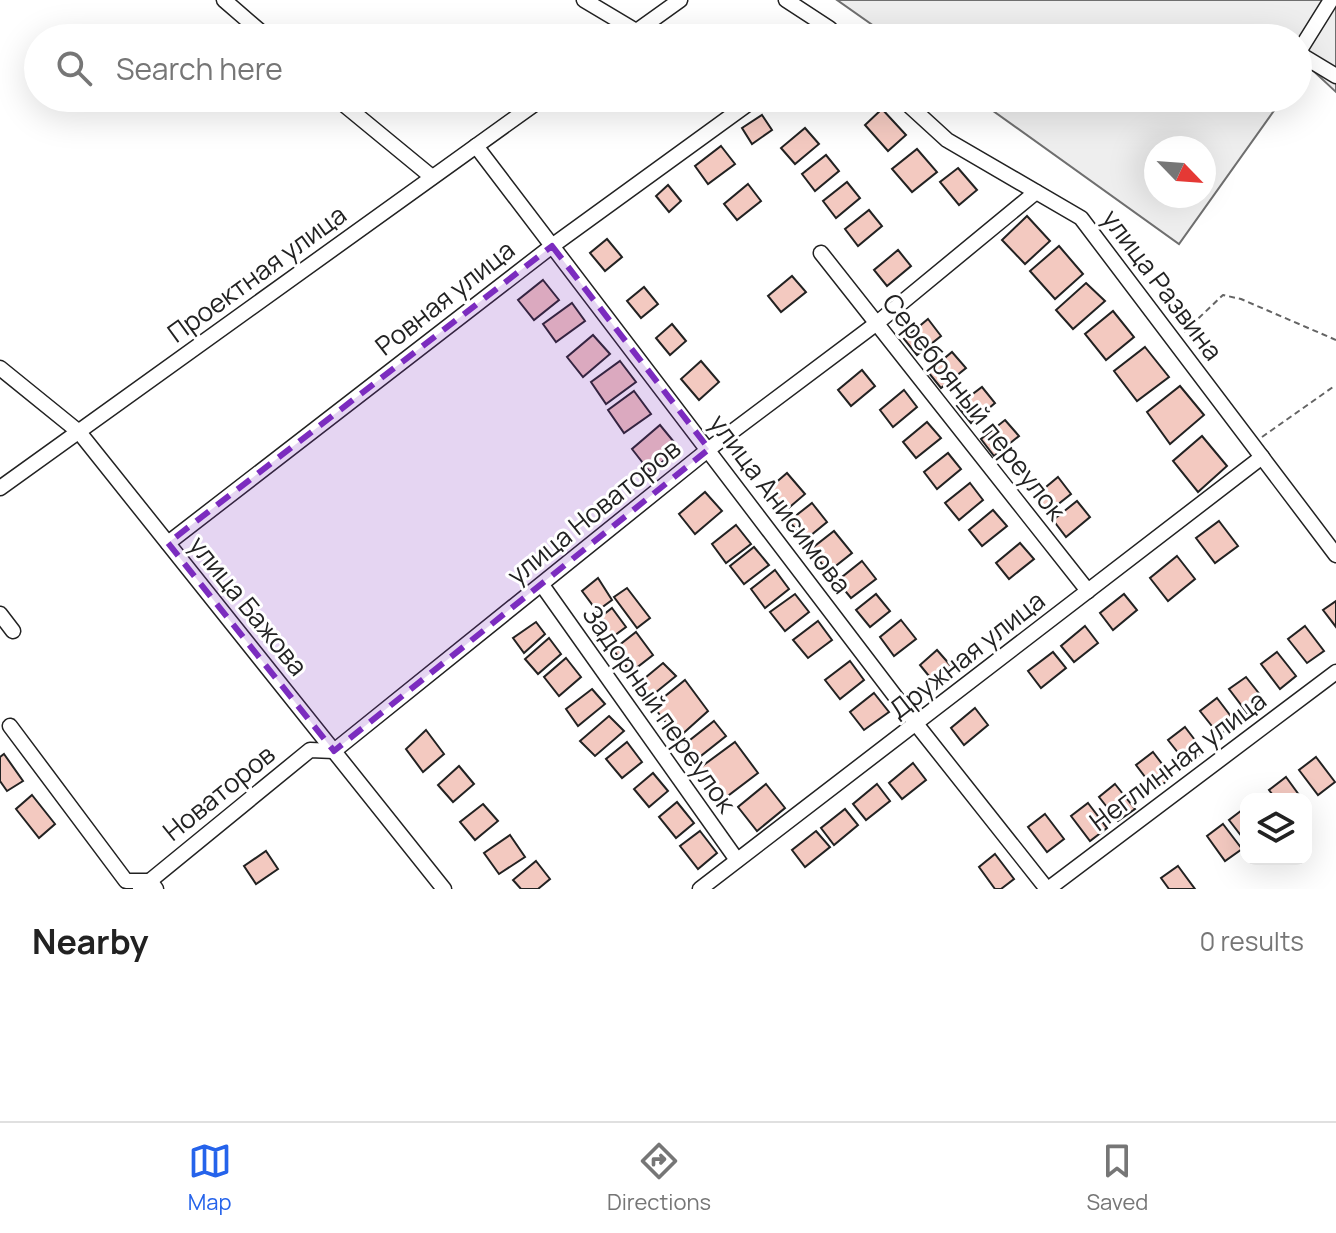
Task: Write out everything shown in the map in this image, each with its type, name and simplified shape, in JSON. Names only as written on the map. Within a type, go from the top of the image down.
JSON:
[{"type":"street","points":[[224,0],[252,24]]},
{"type":"street","points":[[584,0],[617,24]]},
{"type":"street","points":[[647,24],[680,0]]},
{"type":"street","points":[[786,0],[823,24]]},
{"type":"street","points":[[1312,31],[1331,0]]},
{"type":"street","points":[[1312,61],[1336,76]]},
{"type":"street","points":[[353,112],[432,177]]},
{"type":"street","name":"Проектная улица","points":[[0,488],[523,112]]},
{"type":"street","name":"Ровная улица","points":[[168,543],[552,246],[737,112]]},
{"type":"street","name":"улица Развина","points":[[916,112],[947,140],[1081,218],[1336,555]]},
{"type":"street","name":"улица Анисимова","points":[[476,146],[917,725],[1048,889]]},
{"type":"street","name":"улица Новаторов","points":[[334,751],[709,449],[877,323],[1036,192]]},
{"type":"street","name":"Серебряный переулок","points":[[821,253],[1088,591]]},
{"type":"street","name":"улица Бажова","points":[[0,368],[79,432],[444,889]]},
{"type":"street","name":"Дружная улица","points":[[700,889],[1262,457]]},
{"type":"street","name":"Задорный переулок","points":[[542,585],[737,860]]},
{"type":"street","points":[[0,614],[13,631]]},
{"type":"street","name":"Неглинная улица","points":[[1048,889],[1336,672]]},
{"type":"street","points":[[10,726],[126,881],[149,886]]},
{"type":"street","name":"Новаторов","points":[[149,886],[310,750],[334,751]]},
{"type":"path","points":[[1173,339],[1223,295],[1241,299],[1336,340]]},
{"type":"path","points":[[1252,444],[1333,387]]},
{"type":"highlighted area","points":[[552,246],[709,449],[334,751],[168,543]]},
{"type":"shaded area","points":[[837,0],[1336,0],[1336,92],[1312,70],[1312,24],[871,24]]},
{"type":"shaded area","points":[[995,112],[1273,112],[1216,192],[1216,136],[1144,136],[1144,208],[1205,208],[1179,244]]},
{"type":"building","points":[[879,112],[885,112],[906,135],[888,151],[865,125]]},
{"type":"building","points":[[762,115],[772,130],[752,144],[742,128]]},
{"type":"building","points":[[805,128],[819,144],[795,164],[781,148]]},
{"type":"building","points":[[721,146],[735,164],[708,184],[695,166]]},
{"type":"building","points":[[917,149],[937,172],[912,192],[892,169]]},
{"type":"building","points":[[826,155],[839,171],[815,191],[802,174]]},
{"type":"building","points":[[958,168],[977,190],[959,205],[940,182]]},
{"type":"building","points":[[847,182],[860,198],[836,218],[823,201]]},
{"type":"building","points":[[748,184],[761,201],[737,220],[724,204]]},
{"type":"building","points":[[668,185],[681,201],[669,212],[656,196]]},
{"type":"building","points":[[869,210],[882,226],[858,246],[845,229]]},
{"type":"building","points":[[1027,216],[1050,241],[1025,264],[1002,240]]},
{"type":"building","points":[[607,239],[622,257],[605,271],[590,253]]},
{"type":"building","points":[[1059,246],[1083,274],[1055,299],[1030,271]]},
{"type":"building","points":[[898,250],[911,266],[887,286],[874,270]]},
{"type":"building","points":[[792,276],[806,292],[781,312],[768,296]]},
{"type":"building","points":[[543,280],[559,300],[534,320],[518,300]]},
{"type":"building","points":[[1086,283],[1105,301],[1073,329],[1056,310]]},
{"type":"building","points":[[644,287],[658,304],[641,318],[627,301]]},
{"type":"building","points":[[572,303],[585,321],[556,342],[543,324]]},
{"type":"building","points":[[1113,311],[1134,337],[1106,360],[1085,334]]},
{"type":"building","points":[[928,319],[941,336],[917,355],[904,339]]},
{"type":"building","points":[[672,324],[686,341],[670,355],[656,338]]},
{"type":"building","points":[[593,335],[610,354],[583,377],[567,357]]},
{"type":"building","points":[[1145,347],[1169,377],[1137,401],[1114,371]]},
{"type":"building","points":[[952,352],[966,368],[941,388],[928,372]]},
{"type":"building","points":[[620,361],[636,382],[606,404],[591,382]]},
{"type":"building","points":[[701,361],[719,382],[699,400],[681,379]]},
{"type":"building","points":[[862,370],[875,386],[851,406],[838,390]]},
{"type":"building","points":[[1180,386],[1204,415],[1170,444],[1147,412]]},
{"type":"building","points":[[982,387],[995,403],[971,423],[957,406]]},
{"type":"building","points":[[904,390],[917,407],[893,427],[880,410]]},
{"type":"building","points":[[634,391],[651,414],[624,433],[608,410]]},
{"type":"building","points":[[1005,420],[1019,436],[994,456],[981,439]]},
{"type":"building","points":[[927,422],[941,438],[916,458],[903,442]]},
{"type":"building","points":[[660,425],[679,448],[650,472],[632,449]]},
{"type":"building","points":[[1202,436],[1227,466],[1198,492],[1173,461]]},
{"type":"building","points":[[948,453],[961,469],[937,489],[924,472]]},
{"type":"building","points":[[787,473],[805,494],[784,512],[766,491]]},
{"type":"building","points":[[1058,477],[1071,494],[1047,513],[1034,497]]},
{"type":"building","points":[[970,483],[983,500],[959,520],[945,503]]},
{"type":"building","points":[[705,492],[722,511],[695,534],[679,514]]},
{"type":"building","points":[[1077,501],[1090,517],[1066,537],[1053,520]]},
{"type":"building","points":[[812,503],[827,522],[805,540],[789,521]]},
{"type":"building","points":[[993,510],[1007,526],[982,546],[969,530]]},
{"type":"building","points":[[1219,521],[1238,546],[1215,563],[1196,538]]},
{"type":"building","points":[[736,525],[751,544],[726,563],[712,544]]},
{"type":"building","points":[[834,531],[852,553],[828,572],[811,549]]},
{"type":"building","points":[[1020,543],[1034,559],[1009,579],[996,563]]},
{"type":"building","points":[[754,547],[769,565],[744,584],[730,566]]},
{"type":"building","points":[[1177,556],[1195,579],[1168,601],[1150,578]]},
{"type":"building","points":[[862,561],[876,579],[851,598],[837,581]]},
{"type":"building","points":[[775,570],[789,589],[765,608],[751,589]]},
{"type":"building","points":[[598,578],[612,600],[597,611],[582,591]]},
{"type":"building","points":[[627,588],[650,618],[637,628],[614,597]]},
{"type":"building","points":[[795,594],[809,612],[785,631],[770,612]]},
{"type":"building","points":[[876,594],[890,611],[870,627],[856,610]]},
{"type":"building","points":[[1124,594],[1137,610],[1113,630],[1100,613]]},
{"type":"building","points":[[1336,601],[1336,627],[1323,610]]},
{"type":"building","points":[[612,608],[626,627],[607,641],[593,623]]},
{"type":"building","points":[[901,620],[916,639],[894,656],[880,637]]},
{"type":"building","points":[[818,621],[832,640],[808,658],[793,640]]},
{"type":"building","points":[[536,622],[545,634],[524,653],[513,638]]},
{"type":"building","points":[[1085,626],[1098,643],[1074,662],[1061,646]]},
{"type":"building","points":[[1305,626],[1324,651],[1307,663],[1288,639]]},
{"type":"building","points":[[636,632],[653,655],[631,672],[613,650]]},
{"type":"building","points":[[549,638],[561,654],[538,674],[525,659]]},
{"type":"building","points":[[937,650],[951,666],[933,681],[920,665]]},
{"type":"building","points":[[1053,652],[1066,668],[1041,688],[1028,671]]},
{"type":"building","points":[[1277,652],[1296,676],[1280,689],[1261,664]]},
{"type":"building","points":[[566,658],[581,677],[559,696],[544,677]]},
{"type":"building","points":[[850,661],[864,680],[840,699],[825,680]]},
{"type":"building","points":[[663,663],[676,676],[650,697],[639,683]]},
{"type":"building","points":[[1246,677],[1265,701],[1248,714],[1229,689]]},
{"type":"building","points":[[685,680],[708,711],[678,738],[653,706]]},
{"type":"building","points":[[592,689],[605,704],[578,726],[566,709]]},
{"type":"building","points":[[874,693],[889,712],[864,730],[850,712]]},
{"type":"building","points":[[1217,698],[1236,723],[1219,735],[1200,711]]},
{"type":"building","points":[[975,708],[988,725],[964,745],[951,728]]},
{"type":"building","points":[[609,716],[624,731],[595,756],[580,741]]},
{"type":"building","points":[[714,721],[726,736],[697,759],[685,744]]},
{"type":"building","points":[[1185,727],[1204,752],[1187,764],[1168,740]]},
{"type":"building","points":[[426,730],[444,754],[423,772],[406,749]]},
{"type":"building","points":[[627,742],[642,762],[622,778],[606,759]]},
{"type":"building","points":[[735,742],[758,773],[725,798],[701,767]]},
{"type":"building","points":[[1153,752],[1172,777],[1155,790],[1136,765]]},
{"type":"building","points":[[4,754],[23,781],[7,791],[0,781],[0,757]]},
{"type":"building","points":[[1316,757],[1335,782],[1318,795],[1299,770]]},
{"type":"building","points":[[913,763],[926,780],[902,799],[889,783]]},
{"type":"building","points":[[459,766],[474,784],[453,802],[438,785]]},
{"type":"building","points":[[653,773],[668,791],[649,807],[634,789]]},
{"type":"building","points":[[1286,777],[1298,793],[1271,793],[1269,790]]},
{"type":"building","points":[[766,784],[785,808],[757,831],[738,807]]},
{"type":"building","points":[[877,784],[890,801],[866,820],[853,804]]},
{"type":"building","points":[[1115,784],[1135,809],[1118,821],[1099,797]]},
{"type":"building","points":[[32,795],[55,824],[39,838],[16,809]]},
{"type":"building","points":[[677,802],[694,823],[676,838],[659,817]]},
{"type":"building","points":[[1088,803],[1107,828],[1090,841],[1071,816]]},
{"type":"building","points":[[483,804],[498,821],[475,840],[460,822]]},
{"type":"building","points":[[845,809],[858,825],[834,845],[821,828]]},
{"type":"building","points":[[1240,812],[1240,834],[1229,820]]},
{"type":"building","points":[[1045,814],[1064,839],[1047,852],[1028,827]]},
{"type":"building","points":[[1223,824],[1240,850],[1225,861],[1207,836]]},
{"type":"building","points":[[700,831],[717,853],[698,869],[680,846]]},
{"type":"building","points":[[816,831],[830,847],[805,867],[792,850]]},
{"type":"building","points":[[510,835],[525,857],[499,874],[484,853]]},
{"type":"building","points":[[266,851],[278,869],[256,884],[244,866]]},
{"type":"building","points":[[995,854],[1014,879],[1001,889],[995,889],[979,867]]},
{"type":"building","points":[[536,861],[550,879],[538,889],[521,889],[513,880]]},
{"type":"building","points":[[1178,866],[1195,889],[1169,889],[1161,878]]}]
